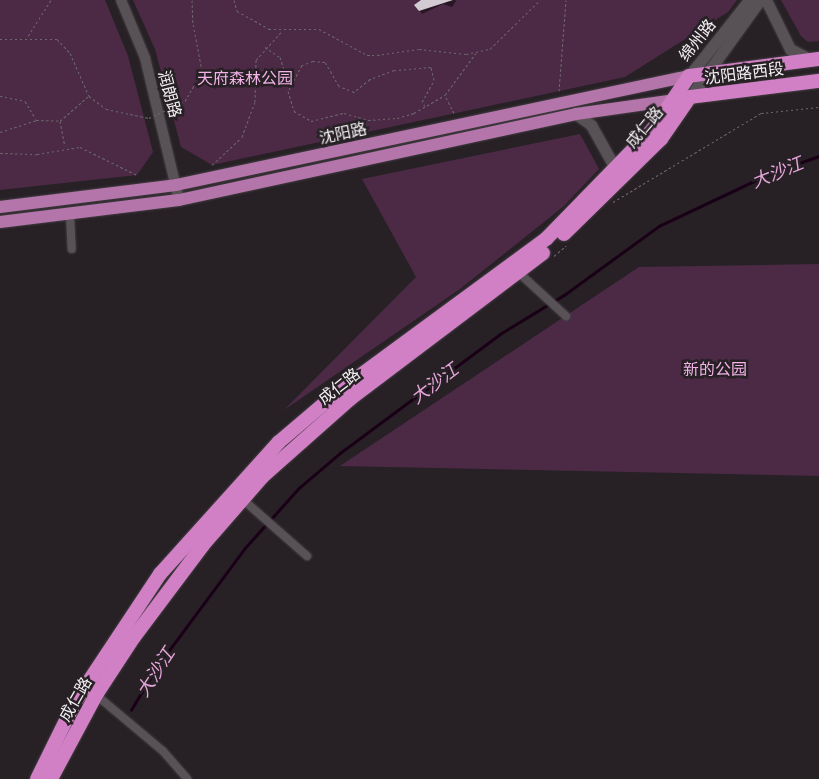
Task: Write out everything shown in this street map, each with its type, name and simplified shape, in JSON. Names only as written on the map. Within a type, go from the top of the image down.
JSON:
[{"type":"highway","name":"沈阳路西段","points":[[690,76],[815,60]]},
{"type":"highway","name":"成仁路","points":[[37,779],[91,691],[236,495],[338,391],[546,239],[653,129],[690,76]]},
{"type":"highway","name":"沈阳路西段","points":[[690,97],[819,82]]},
{"type":"highway","name":"成仁路","points":[[236,495],[321,423],[519,273],[661,140],[690,97]]},
{"type":"highway","name":"成仁路","points":[[51,779],[91,691]]},
{"type":"main road","name":"绵州路","points":[[690,76],[748,0]]},
{"type":"main road","name":"绵州路","points":[[705,73],[760,0]]},
{"type":"main road","points":[[766,0],[790,49],[815,60]]},
{"type":"main road","name":"成仁路","points":[[690,97],[705,73]]},
{"type":"main road","name":"沈阳路","points":[[0,207],[176,185],[690,76]]},
{"type":"main road","name":"沈阳路西段","points":[[673,100],[690,97]]},
{"type":"main road","name":"沈阳路","points":[[0,222],[70,216],[179,200],[576,114],[673,100]]},
{"type":"main road","points":[[576,114],[592,125],[615,168]]},
{"type":"street","name":"润朗路","points":[[121,0],[144,58],[179,200]]},
{"type":"street","points":[[70,216],[72,249]]},
{"type":"street","points":[[519,273],[543,292],[566,316]]},
{"type":"street","points":[[236,495],[274,530],[307,556]]},
{"type":"street","points":[[91,691],[163,751],[187,779]]},
{"type":"path","points":[[27,37],[51,0]]},
{"type":"path","points":[[0,39],[48,36],[64,45],[88,96],[106,109],[149,118],[185,101],[202,72],[192,0]]},
{"type":"path","points":[[234,0],[237,11],[252,22],[283,31],[319,29],[367,54],[419,48],[476,53]]},
{"type":"path","points":[[265,47],[280,57],[290,86],[291,107],[300,118],[311,121],[344,113],[385,120],[425,106],[445,95],[476,53],[504,37],[540,0]]},
{"type":"path","points":[[559,91],[566,0]]},
{"type":"path","points":[[212,165],[230,152],[248,125],[255,102],[256,60],[265,47],[283,31]]},
{"type":"path","points":[[290,86],[302,65],[313,61],[325,62],[339,86],[354,92],[370,79],[394,70],[431,67],[434,80],[422,102],[425,106]]},
{"type":"path","points":[[445,95],[454,113]]},
{"type":"path","points":[[0,96],[25,101],[36,120]]},
{"type":"path","points":[[0,132],[36,120],[60,121],[73,114],[88,96]]},
{"type":"path","points":[[605,208],[632,186],[761,113],[819,107]]},
{"type":"path","points":[[60,121],[66,147]]},
{"type":"path","points":[[0,153],[37,154],[66,147],[96,152],[137,175]]},
{"type":"path","points":[[546,262],[571,241]]},
{"type":"green space","points":[[0,0],[105,0],[128,56],[153,152],[137,175],[0,190]]},
{"type":"green space","name":"天府森林公园","points":[[133,0],[737,0],[728,12],[625,77],[212,165],[181,147],[155,49]]},
{"type":"green space","points":[[781,0],[819,0],[819,41],[808,42],[801,36]]},
{"type":"green space","points":[[580,134],[599,169],[564,206],[460,289],[284,410],[416,277],[362,179]]},
{"type":"green space","name":"新的公园","points":[[819,264],[819,476],[340,466],[639,267]]},
{"type":"building","points":[[421,0],[453,0],[419,11],[414,5]]},
{"type":"waterway","name":"大沙江","points":[[131,710],[156,668],[244,549],[299,488],[340,453],[500,334],[564,295],[659,226],[771,173],[819,156]]}]
